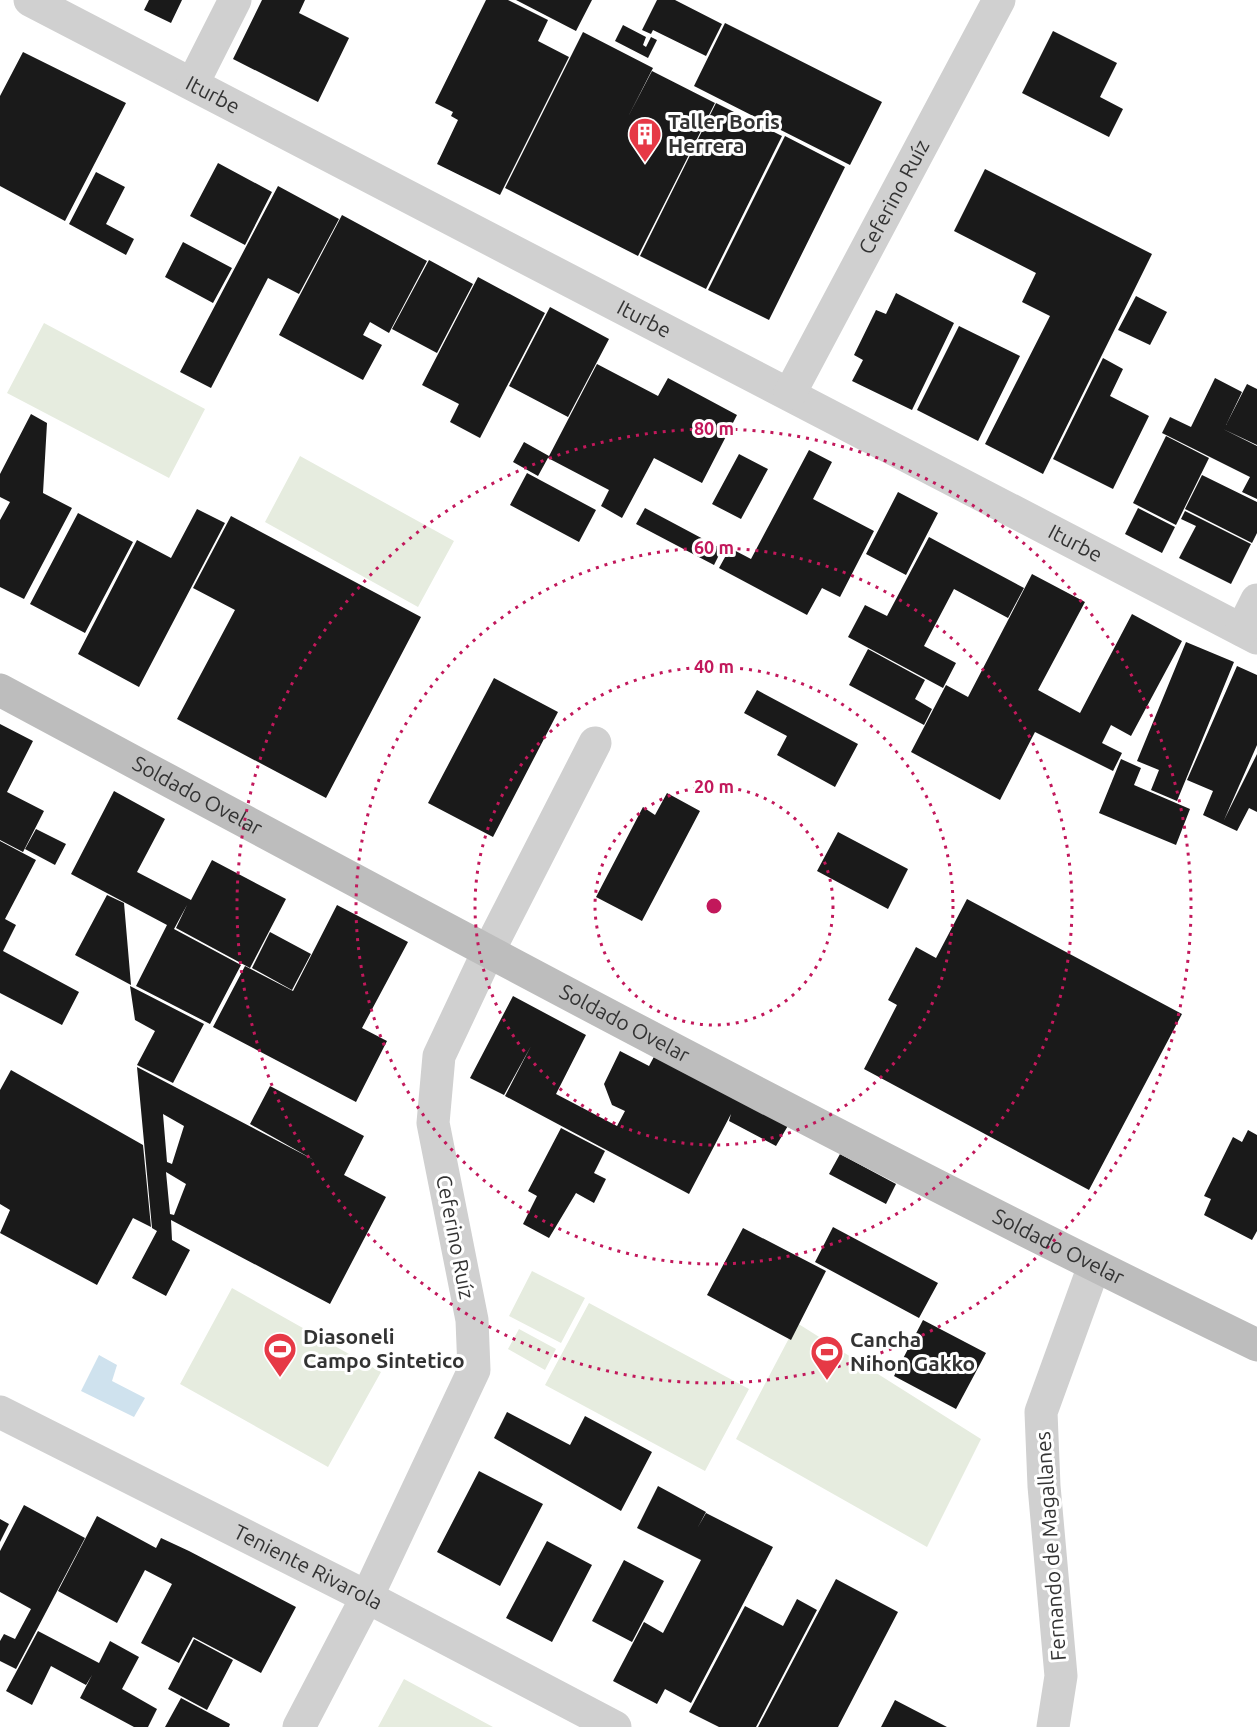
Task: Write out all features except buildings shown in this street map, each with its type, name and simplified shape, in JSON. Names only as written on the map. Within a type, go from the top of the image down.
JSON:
[{"type":"main road","name":"Soldado Ovelar","points":[[0,690],[488,952],[1094,1266],[1257,1344]]},
{"type":"street","name":"Iturbe","points":[[30,0],[790,393],[1249,634]]},
{"type":"street","points":[[193,84],[235,0]]},
{"type":"street","name":"Ceferino Ruíz","points":[[790,393],[999,0]]},
{"type":"street","points":[[1249,634],[1257,600]]},
{"type":"street","name":"Ceferino Ruíz","points":[[299,1727],[367,1597],[474,1370],[472,1320],[433,1123],[439,1056],[488,952],[595,743]]},
{"type":"street","name":"Fernando de Magallanes","points":[[1053,1727],[1061,1676],[1044,1486],[1041,1412],[1094,1266]]},
{"type":"street","name":"Teniente Rivarola","points":[[0,1412],[367,1597],[615,1727]]},
{"type":"shaded area","points":[[44,323],[205,409],[169,478],[7,393]]},
{"type":"shaded area","points":[[300,456],[454,541],[418,607],[265,522]]},
{"type":"shaded area","points":[[532,1271],[585,1298],[561,1343],[509,1316]]},
{"type":"shaded area","name":"Diasoneli Campo Sintetico","points":[[232,1288],[381,1372],[328,1467],[180,1384]]},
{"type":"shaded area","points":[[589,1303],[749,1389],[705,1471],[545,1385]]},
{"type":"shaded area","name":"Cancha Nihon Gakko","points":[[797,1323],[981,1439],[927,1547],[736,1439]]},
{"type":"shaded area","points":[[519,1329],[556,1349],[545,1370],[508,1349]]},
{"type":"shaded area","points":[[404,1679],[493,1727],[378,1727]]},
{"type":"water","points":[[99,1355],[117,1365],[112,1381],[145,1398],[134,1417],[81,1391]]},
{"type":"place","name":"Taller Boris Herrera","points":[[645,163]]},
{"type":"place","name":"Diasoneli Campo Sintetico","points":[[280,1378]]},
{"type":"place","name":"Cancha Nihon Gakko","points":[[827,1381]]}]
